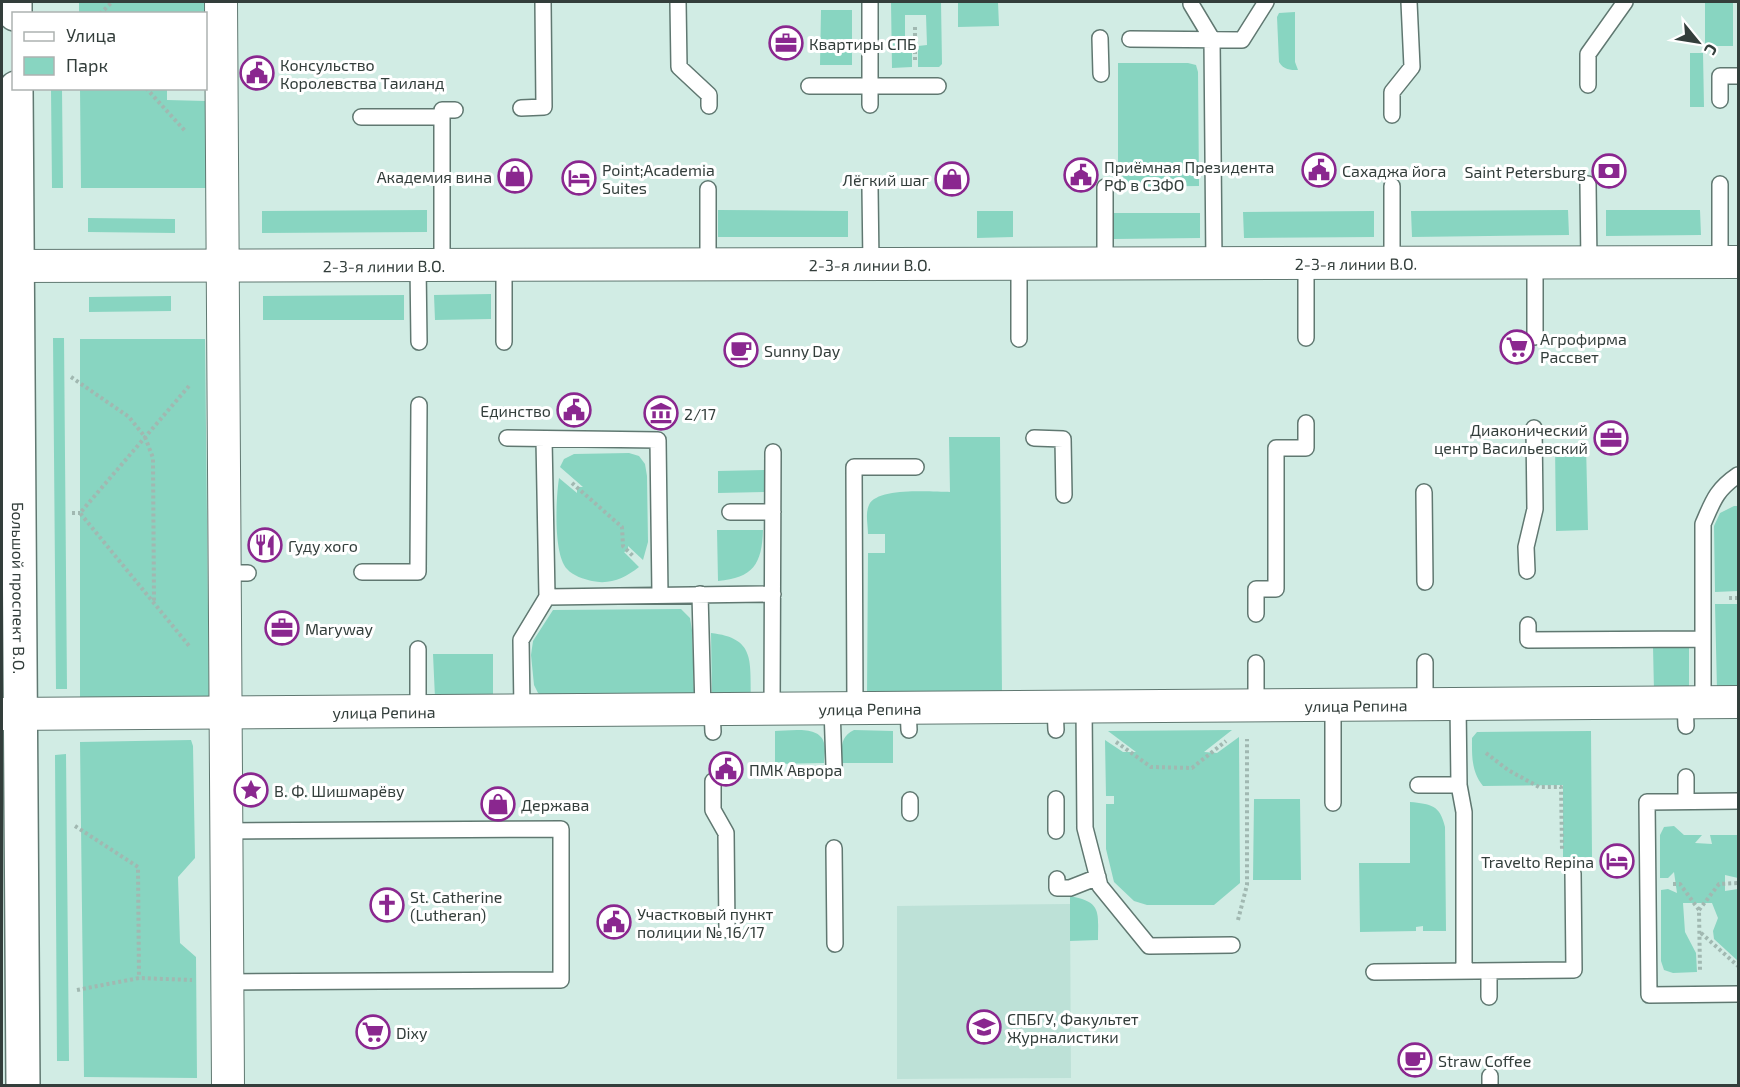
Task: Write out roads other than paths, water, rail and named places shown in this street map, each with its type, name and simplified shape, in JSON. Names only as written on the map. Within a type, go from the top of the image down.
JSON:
[{"type":"main road","name":"Большой проспект В.О.","points":[[16,90],[9,266],[11,714],[23,1086]]},
{"type":"street","points":[[221,2],[222,265],[236,573],[225,712],[228,1086]]},
{"type":"street","name":"2-3-я линии В.О.","points":[[9,266],[1729,262]]},
{"type":"street","name":"улица Репина","points":[[11,714],[522,710],[710,717],[772,708],[843,708],[909,719],[1251,706],[1425,704],[1459,716],[1559,698],[1691,710],[1738,702]]},
{"type":"lane","points":[[520,108],[544,107],[543,2]]},
{"type":"lane","points":[[678,2],[679,67],[709,95],[709,106]]},
{"type":"lane","points":[[870,2],[870,105]]},
{"type":"lane","points":[[1130,39],[1242,40],[1266,2]]},
{"type":"lane","points":[[1392,115],[1392,92],[1412,67],[1410,2]]},
{"type":"lane","points":[[1588,85],[1588,54],[1626,2]]},
{"type":"lane","points":[[1191,4],[1212,39],[1214,263]]},
{"type":"lane","points":[[1100,38],[1101,74]]},
{"type":"lane","points":[[1719,100],[1720,76],[1738,76]]},
{"type":"lane","points":[[809,86],[938,86]]},
{"type":"lane","points":[[361,117],[448,113],[419,342]]},
{"type":"lane","points":[[1588,184],[1589,263]]},
{"type":"lane","points":[[1720,184],[1729,262]]},
{"type":"lane","points":[[1392,186],[1392,263]]},
{"type":"lane","points":[[870,188],[871,264]]},
{"type":"lane","points":[[1105,188],[1106,264]]},
{"type":"lane","points":[[708,189],[708,265]]},
{"type":"lane","points":[[1306,263],[1306,338]]},
{"type":"lane","points":[[1535,263],[1535,337]]},
{"type":"lane","points":[[1018,264],[1019,339]]},
{"type":"lane","points":[[504,265],[504,342]]},
{"type":"lane","points":[[362,572],[418,572],[419,405]]},
{"type":"lane","points":[[1256,614],[1256,589],[1276,589],[1276,448],[1306,448],[1306,423]]},
{"type":"lane","points":[[1527,571],[1526,547],[1535,509],[1534,428]]},
{"type":"lane","points":[[507,438],[658,440],[660,588]]},
{"type":"lane","points":[[1034,438],[1063,439],[1064,495]]},
{"type":"lane","points":[[522,710],[521,639],[547,597],[544,439]]},
{"type":"lane","points":[[772,708],[773,452]]},
{"type":"lane","points":[[834,766],[843,708],[854,467],[916,467]]},
{"type":"lane","points":[[1691,710],[1703,639],[1703,524],[1723,486],[1738,476]]},
{"type":"lane","points":[[1424,492],[1425,582]]},
{"type":"lane","points":[[730,512],[773,512]]},
{"type":"lane","points":[[547,597],[660,588],[700,594],[773,594]]},
{"type":"lane","points":[[700,594],[710,717]]},
{"type":"lane","points":[[1528,625],[1528,640],[1559,647],[1703,639]]},
{"type":"lane","points":[[418,649],[418,711]]},
{"type":"lane","points":[[1425,662],[1425,704]]},
{"type":"lane","points":[[1251,706],[1256,663]]},
{"type":"lane","points":[[1333,705],[1333,803]]},
{"type":"lane","points":[[1065,714],[1085,828],[1101,886],[1149,946],[1232,945]]},
{"type":"lane","points":[[1459,716],[1459,785],[1464,812],[1464,971]]},
{"type":"lane","points":[[1686,777],[1686,802]]},
{"type":"lane","points":[[713,781],[713,810],[726,833],[727,930]]},
{"type":"lane","points":[[1418,785],[1459,785]]},
{"type":"lane","points":[[1056,799],[1056,831]]},
{"type":"lane","points":[[1738,801],[1647,802],[1648,995],[1738,994]]},
{"type":"lane","points":[[226,831],[561,829],[561,980],[227,982]]},
{"type":"lane","points":[[834,848],[835,944]]},
{"type":"lane","points":[[1374,972],[1574,970],[1573,873]]},
{"type":"lane","points":[[1057,879],[1057,888],[1070,888],[1098,877]]},
{"type":"lane","points":[[1489,971],[1489,997]]},
{"type":"place","name":"Квартиры СПБ","points":[[786,43]]},
{"type":"place","name":"Консульство Королевства Таиланд","points":[[257,73]]},
{"type":"place","name":"Сахаджа йога","points":[[1319,170]]},
{"type":"place","name":"Saint Petersburg","points":[[1609,171]]},
{"type":"place","name":"Приёмная Президента РФ в СЗФО","points":[[1081,175]]},
{"type":"place","name":"Академия вина","points":[[515,176]]},
{"type":"place","name":"Point;Academia Suites","points":[[579,178]]},
{"type":"place","name":"Лёгкий шаг","points":[[952,179]]},
{"type":"place","name":"Агрофирма Рассвет","points":[[1517,347]]},
{"type":"place","name":"Sunny Day","points":[[741,350]]},
{"type":"place","name":"Единство","points":[[574,410]]},
{"type":"place","name":"2/17","points":[[661,413]]},
{"type":"place","name":"Диаконический центр Васильевский","points":[[1611,438]]},
{"type":"place","name":"Гуду хого","points":[[265,545]]},
{"type":"place","name":"Maryway","points":[[282,628]]},
{"type":"place","name":"ПМК Аврора","points":[[726,769]]},
{"type":"place","name":"В. Ф. Шишмарёву","points":[[251,790]]},
{"type":"place","name":"Держава","points":[[498,804]]},
{"type":"place","name":"Travelto Repina","points":[[1617,861]]},
{"type":"place","name":"St. Catherine (Lutheran)","points":[[387,905]]},
{"type":"place","name":"Участковый пункт полиции № 16/17","points":[[614,922]]},
{"type":"place","name":"СПБГУ, Факультет Журналистики","points":[[984,1027]]},
{"type":"place","name":"Dixy","points":[[373,1032]]},
{"type":"place","name":"Straw Coffee","points":[[1415,1060]]}]
